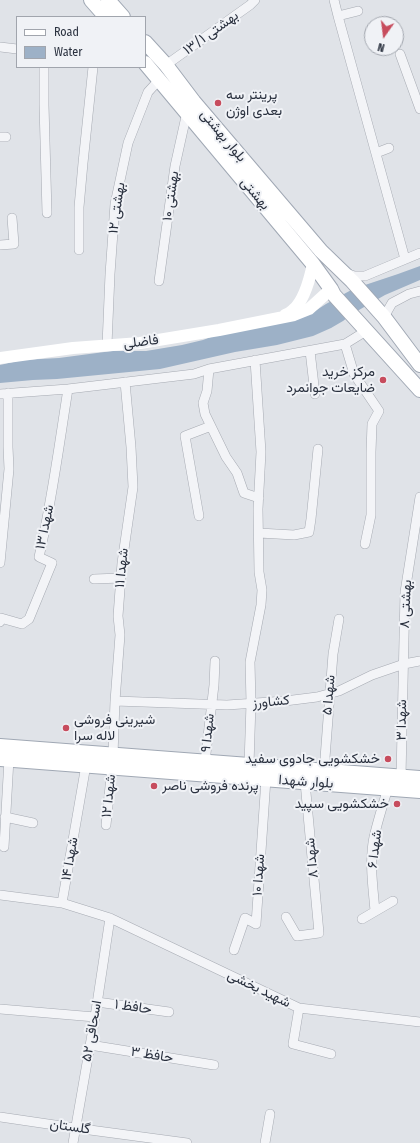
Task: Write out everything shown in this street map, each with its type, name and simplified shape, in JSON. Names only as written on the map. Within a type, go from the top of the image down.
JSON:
[{"type":"main road","points":[[91,0],[105,16]]},
{"type":"main road","points":[[108,0],[122,16]]},
{"type":"main road","name":"بلوار بهشتی","points":[[146,43],[166,65],[194,102],[321,251],[348,277]]},
{"type":"main road","name":"بهشتی","points":[[146,65],[187,112],[364,328]]},
{"type":"main road","name":"فاضلی","points":[[281,318],[293,310],[301,300],[311,274],[313,264]]},
{"type":"main road","points":[[348,277],[382,315],[420,365]]},
{"type":"main road","name":"فاضلی","points":[[0,358],[73,348],[140,343],[281,318],[309,309],[333,292]]},
{"type":"main road","points":[[364,328],[417,382]]},
{"type":"main road","name":"بلوار شهدا","points":[[0,746],[266,779],[420,791]]},
{"type":"main road","name":"بلوار شهدا","points":[[4,759],[86,765],[112,761],[205,762],[420,778]]},
{"type":"street","points":[[334,0],[405,259]]},
{"type":"street","name":"بهشتی ۱۳/۱","points":[[166,65],[251,2]]},
{"type":"street","points":[[338,16],[358,11]]},
{"type":"street","points":[[0,47],[16,49]]},
{"type":"street","points":[[401,56],[420,108]]},
{"type":"street","points":[[44,68],[47,213]]},
{"type":"street","points":[[79,250],[79,207],[93,68]]},
{"type":"street","name":"بهشتی ۱۲","points":[[107,345],[115,204],[128,143],[148,92],[159,80]]},
{"type":"street","name":"بهشتی ۱۰","points":[[159,281],[175,166],[187,112]]},
{"type":"street","points":[[376,153],[389,148]]},
{"type":"street","points":[[0,245],[14,244],[12,218]]},
{"type":"street","points":[[348,277],[365,276],[420,253]]},
{"type":"street","points":[[382,315],[392,303],[409,294],[420,291]]},
{"type":"street","points":[[0,563],[9,469],[4,393],[68,388],[194,374],[209,368],[345,344],[364,328]]},
{"type":"street","points":[[345,344],[354,374],[379,411],[372,424],[371,515],[365,544]]},
{"type":"street","points":[[310,351],[315,394]]},
{"type":"street","points":[[249,765],[251,703],[250,662],[261,605],[262,590],[259,572],[259,498],[261,452],[255,360]]},
{"type":"street","points":[[209,368],[207,391],[204,403],[205,414],[226,457],[237,473],[244,494],[259,498]]},
{"type":"street","name":"شهدا ۱۱","points":[[112,761],[120,635],[118,616],[122,563],[133,487],[125,382]]},
{"type":"street","name":"شهدا ۱۳","points":[[0,617],[22,624],[29,619],[52,563],[38,557],[45,532],[53,488],[68,388]]},
{"type":"street","points":[[199,516],[185,436],[211,426]]},
{"type":"street","points":[[259,533],[294,535],[309,532],[318,449]]},
{"type":"street","name":"بهشتی ۸","points":[[404,664],[405,592],[420,497]]},
{"type":"street","points":[[94,579],[121,578]]},
{"type":"street","name":"شهدا ۵","points":[[324,771],[329,694],[333,654],[339,619]]},
{"type":"street","name":"شهدا ۹","points":[[205,762],[214,685],[215,661]]},
{"type":"street","name":"کشاورز","points":[[115,701],[227,705],[317,697],[338,692],[372,675],[404,664],[420,661]]},
{"type":"street","name":"شهدا ۳","points":[[401,777],[404,664]]},
{"type":"street","points":[[4,759],[4,847]]},
{"type":"street","name":"شهدا ۱۲","points":[[106,825],[112,761]]},
{"type":"street","name":"شهدا ۱۴","points":[[62,903],[86,765]]},
{"type":"street","name":"شهدا ۱۰","points":[[234,950],[245,918],[256,924],[266,779]]},
{"type":"street","name":"شهدا ۸","points":[[286,918],[297,936],[320,933],[305,782]]},
{"type":"street","name":"شهدا ۶","points":[[375,911],[372,883],[374,837],[388,788]]},
{"type":"street","points":[[5,818],[33,823]]},
{"type":"street","points":[[0,895],[62,903],[110,918]]},
{"type":"street","points":[[362,919],[393,901]]},
{"type":"street","name":"اسحاقی ۵۲","points":[[73,1143],[95,1017],[110,918]]},
{"type":"street","name":"شهید بخشی","points":[[110,918],[299,1008],[420,1022]]},
{"type":"street","name":"حافظ ۱","points":[[97,1002],[169,1012]]},
{"type":"street","points":[[299,1008],[293,1044],[331,1054]]},
{"type":"street","points":[[0,1009],[95,1017]]},
{"type":"street","name":"حافظ ۳","points":[[90,1045],[214,1065]]},
{"type":"street","points":[[265,1143],[270,1114]]},
{"type":"street","name":"گلستان","points":[[0,1117],[187,1143]]},
{"type":"water","points":[[420,266],[420,280],[385,295],[331,328],[313,336],[277,345],[235,352],[160,369],[0,383],[0,365],[22,360],[59,358],[112,351],[146,351],[182,345],[219,334],[312,313],[353,289]]},
{"type":"place","name":"پرینتر سه بعدی اوژن","points":[[218,103]]},
{"type":"place","name":"مرکز خرید ضایعات جوانمرد","points":[[383,380]]},
{"type":"place","name":"شیرینی فروشی لاله سرا","points":[[66,728]]},
{"type":"place","name":"خشکشویی جادوی سفید","points":[[388,759]]},
{"type":"place","name":"پرنده فروشی ناصر","points":[[154,786]]},
{"type":"place","name":"خشکشویی سپید","points":[[397,804]]}]
